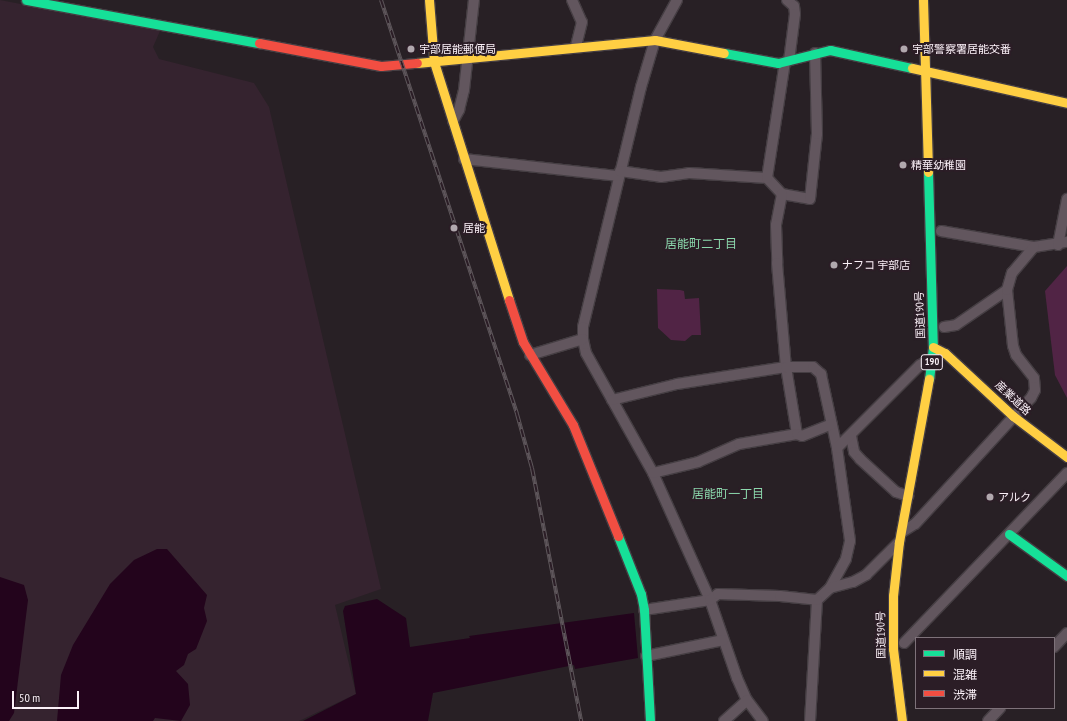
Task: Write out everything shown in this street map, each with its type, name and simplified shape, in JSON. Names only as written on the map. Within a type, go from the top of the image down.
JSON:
[{"type":"main road","points":[[26,0],[381,66],[434,62],[576,46],[655,40],[754,59],[787,62],[830,50],[1067,103]]},
{"type":"main road","points":[[429,0],[430,37],[434,62],[516,325],[530,355],[573,425],[641,594],[644,610],[650,721]]},
{"type":"main road","name":"国道190号","points":[[902,721],[893,649],[895,576],[899,542],[902,532],[933,347],[923,0]]},
{"type":"main road","name":"190","points":[[943,366],[945,352],[944,323]]},
{"type":"main road","points":[[933,347],[945,352]]},
{"type":"main road","name":"産業道路","points":[[945,352],[1013,416],[1067,457]]},
{"type":"main road","points":[[913,539],[918,509]]},
{"type":"main road","points":[[1009,534],[1067,576]]},
{"type":"main road","points":[[904,625],[905,647]]},
{"type":"street","points":[[452,121],[459,110],[468,58],[474,0]]},
{"type":"street","points":[[572,0],[582,22],[576,46]]},
{"type":"street","points":[[677,0],[655,40],[620,173],[583,327],[583,338],[586,352],[653,473],[710,600],[723,640],[747,700],[763,721]]},
{"type":"street","points":[[767,178],[795,14],[794,6],[788,0]]},
{"type":"street","points":[[464,159],[661,177],[689,174],[767,178],[782,194],[810,199],[817,134],[816,53]]},
{"type":"street","points":[[782,194],[776,225],[776,242],[786,367],[797,434]]},
{"type":"street","points":[[941,231],[1034,247],[1062,243],[1067,199]]},
{"type":"street","points":[[902,532],[915,524],[1035,390],[1034,378],[1016,356],[1013,346],[1007,290],[1012,273],[1034,247]]},
{"type":"street","points":[[944,323],[956,325],[1007,290]]},
{"type":"street","points":[[530,355],[583,338]]},
{"type":"street","points":[[837,448],[851,436],[920,365],[932,358]]},
{"type":"street","points":[[612,400],[677,384],[786,367],[812,367],[821,374],[837,448],[850,541],[846,559],[830,588],[817,600],[810,721]]},
{"type":"street","points":[[653,473],[698,462],[739,444],[797,434],[802,436],[832,424]]},
{"type":"street","points":[[851,436],[854,452],[860,459],[896,492],[908,496]]},
{"type":"street","points":[[905,647],[1067,473]]},
{"type":"street","points":[[830,588],[853,582],[870,570],[893,545],[899,542]]},
{"type":"street","points":[[870,570],[886,564],[895,576]]},
{"type":"street","points":[[644,610],[710,600],[718,594],[780,596],[817,600]]},
{"type":"street","points":[[1055,646],[1067,633]]},
{"type":"street","points":[[646,656],[723,640]]},
{"type":"street","points":[[724,721],[747,700]]},
{"type":"street","points":[[988,721],[999,709]]},
{"type":"shaded area","points":[[0,0],[160,31],[153,47],[159,59],[254,83],[269,107],[381,589],[335,605],[356,694],[299,721],[0,721]]},
{"type":"shaded area","points":[[1067,266],[1067,398],[1055,375],[1045,291]]},
{"type":"shaded area","points":[[657,289],[684,291],[685,299],[699,298],[701,335],[692,335],[685,341],[671,340],[658,328]]},
{"type":"shaded area","points":[[157,549],[167,549],[207,595],[204,608],[207,621],[196,649],[188,654],[184,665],[176,671],[188,684],[190,705],[181,721],[155,718],[153,721],[57,721],[61,675],[73,645],[110,584],[134,560]]},
{"type":"shaded area","points":[[0,577],[24,585],[28,600],[14,713],[9,721],[0,721]]},
{"type":"shaded area","points":[[377,599],[406,618],[410,647],[470,638],[469,636],[634,613],[638,658],[575,669],[574,665],[433,693],[428,721],[303,721],[356,694],[343,611],[345,606]]},
{"type":"railway","points":[[381,0],[517,414],[532,468],[581,721]]},
{"type":"traffic: fast","points":[[26,0],[259,43]]},
{"type":"traffic: fast","points":[[724,53],[778,63],[830,50],[912,68]]},
{"type":"traffic: fast","points":[[928,172],[933,347],[929,379]]},
{"type":"traffic: fast","points":[[1009,534],[1067,576]]},
{"type":"traffic: fast","points":[[618,536],[641,594],[644,610],[650,721]]},
{"type":"traffic: slow","points":[[429,0],[434,62],[509,300]]},
{"type":"traffic: slow","points":[[923,0],[928,172]]},
{"type":"traffic: slow","points":[[417,63],[655,40],[724,53]]},
{"type":"traffic: slow","points":[[912,68],[1067,103]]},
{"type":"traffic: slow","points":[[933,347],[945,353],[1013,416],[1067,457]]},
{"type":"traffic: slow","points":[[902,721],[893,649],[893,596],[899,542],[929,379]]},
{"type":"traffic: jam","points":[[259,43],[381,66],[417,63]]},
{"type":"traffic: jam","points":[[509,300],[523,342],[573,425],[618,536]]},
{"type":"place","name":"宇部居能郵便局","points":[[411,49]]},
{"type":"place","name":"宇部警察署居能交番","points":[[904,49]]},
{"type":"place","name":"精華幼稚園","points":[[903,165]]},
{"type":"place","name":"居能","points":[[454,228]]},
{"type":"place","name":"ナフコ 宇部店","points":[[834,265]]},
{"type":"place","name":"アルク","points":[[990,497]]},
{"type":"district","name":"居能町二丁目","points":[[701,244]]},
{"type":"district","name":"居能町一丁目","points":[[728,494]]}]
